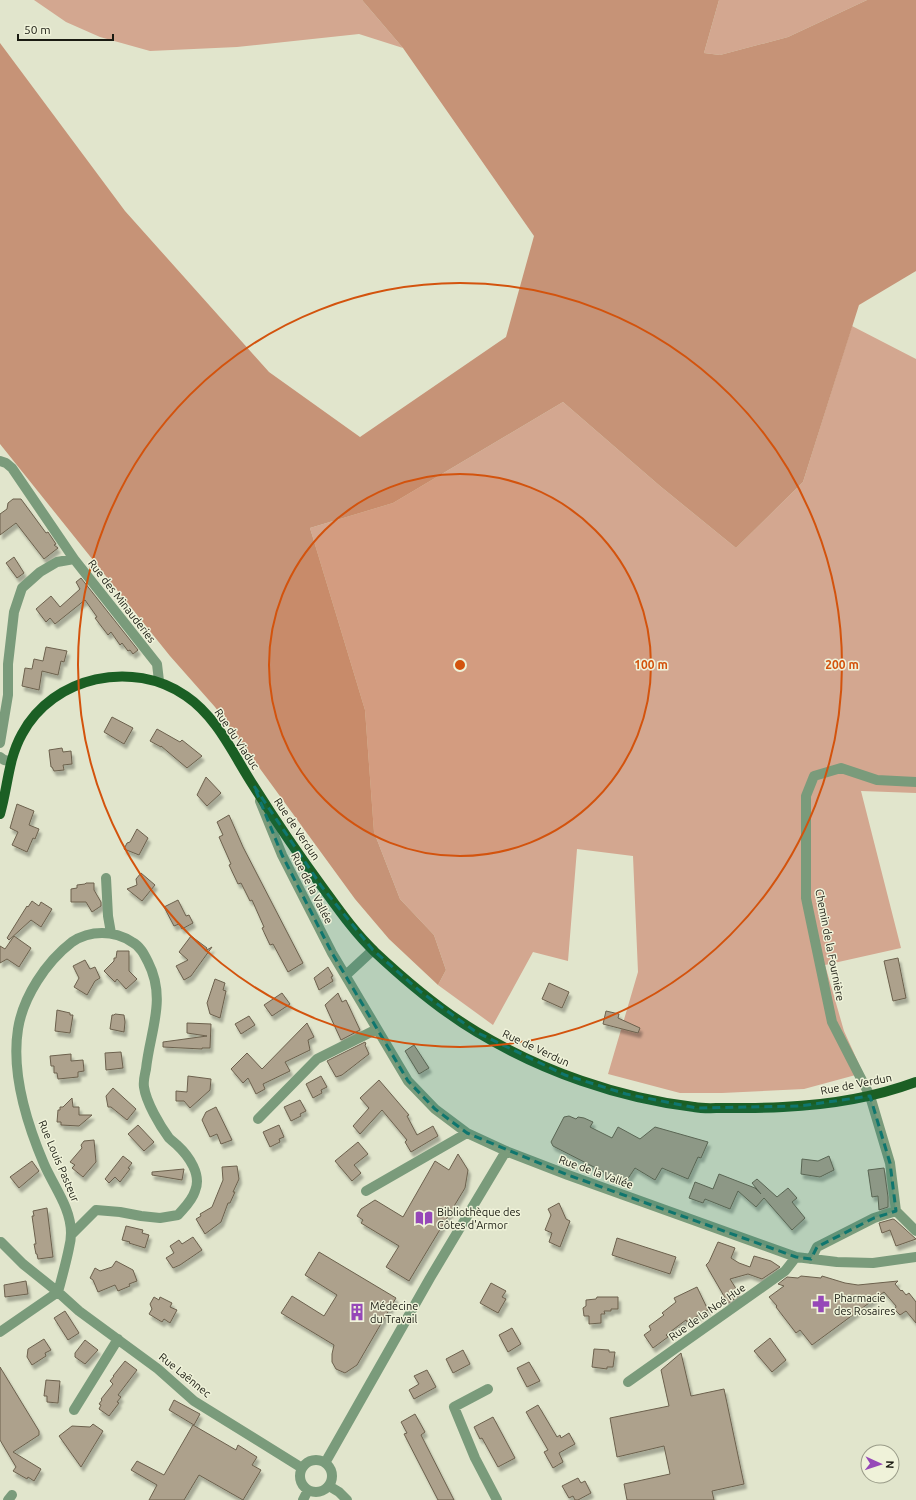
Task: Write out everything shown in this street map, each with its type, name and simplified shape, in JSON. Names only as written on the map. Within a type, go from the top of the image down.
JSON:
[{"type":"main road","name":"Rue du Viaduc","points":[[0,814],[5,795],[10,761],[29,722],[39,710],[54,698],[73,687],[88,681],[112,676],[137,677],[158,681],[186,696],[197,704],[215,723],[254,786]]},
{"type":"main road","name":"Rue de Verdun","points":[[254,786],[322,887],[347,920],[373,950],[421,992],[476,1032],[542,1066],[565,1075],[626,1094],[697,1108],[754,1108],[800,1106],[836,1102],[870,1096],[916,1082]]},
{"type":"street","points":[[0,461],[6,463],[12,468],[74,559]]},
{"type":"street","name":"Rue des Minauderies","points":[[0,743],[8,695],[8,664],[14,612],[22,588],[40,572],[57,562],[74,559],[157,664],[158,681]]},
{"type":"street","points":[[0,757],[4,760],[10,761]]},
{"type":"street","name":"Chemin de la Fournière","points":[[870,1096],[832,1022],[806,898],[806,796],[814,776],[841,768],[877,780],[916,782]]},
{"type":"street","name":"Rue de la Vallée","points":[[254,786],[282,855],[332,953],[408,1081],[435,1109],[467,1133],[506,1151],[575,1178],[796,1257],[838,1262],[873,1262],[916,1257]]},
{"type":"street","points":[[106,878],[108,916],[111,933]]},
{"type":"street","name":"Rue Louis Pasteur","points":[[58,1292],[72,1234],[64,1201],[37,1147],[26,1114],[16,1054],[18,1029],[27,1000],[36,982],[64,948],[80,937],[90,934],[111,933],[133,942],[142,950],[154,977],[157,994],[156,1016],[144,1086],[154,1113],[169,1138],[185,1154],[192,1164],[197,1180],[196,1190],[192,1199],[178,1215],[160,1218],[96,1210],[72,1234]]},
{"type":"street","points":[[346,975],[373,950]]},
{"type":"street","points":[[258,1119],[317,1059],[377,1029]]},
{"type":"street","points":[[870,1096],[890,1163],[896,1211],[916,1231]]},
{"type":"street","points":[[366,1191],[467,1133]]},
{"type":"street","points":[[325,1463],[427,1284],[506,1151]]},
{"type":"street","points":[[811,1259],[817,1247],[874,1218],[896,1211]]},
{"type":"street","name":"Rue Laënnec","points":[[0,1242],[23,1264],[79,1311],[158,1369],[194,1401],[302,1468]]},
{"type":"street","name":"Rue de la Noé Hue","points":[[628,1382],[785,1272],[796,1257]]},
{"type":"street","points":[[0,1332],[58,1292]]},
{"type":"street","points":[[74,1410],[118,1339]]},
{"type":"street","points":[[488,1389],[454,1407],[476,1458],[497,1500]]},
{"type":"street","points":[[314,1460],[325,1463],[331,1471],[332,1476],[329,1486],[320,1492],[308,1490],[303,1486],[301,1481],[300,1473],[302,1468],[308,1462],[314,1460]]},
{"type":"street","points":[[329,1486],[339,1492],[347,1500]]},
{"type":"street","points":[[303,1500],[308,1490]]},
{"type":"highlighted area","points":[[254,786],[322,887],[373,950],[421,992],[476,1032],[565,1075],[626,1094],[697,1108],[800,1106],[870,1096],[890,1163],[896,1211],[874,1218],[817,1247],[811,1259],[796,1257],[568,1175],[467,1133],[435,1109],[408,1081],[332,953],[282,855]]},
{"type":"shaded area","points":[[34,0],[362,0],[403,48],[359,34],[237,47],[150,51],[100,37],[66,22]]},
{"type":"shaded area","points":[[362,0],[719,0],[704,53],[720,55],[788,37],[867,0],[916,0],[916,271],[859,305],[803,482],[736,548],[660,486],[563,402],[393,503],[310,528],[365,710],[374,832],[400,899],[434,935],[446,970],[438,985],[389,939],[355,899],[215,707],[170,656],[0,444],[0,43],[125,211],[269,372],[360,437],[506,337],[534,236],[403,48]]},
{"type":"shaded area","points":[[719,0],[867,0],[788,37],[720,55],[704,53]]},
{"type":"shaded area","points":[[852,326],[916,359],[916,793],[861,791],[901,948],[825,965],[844,1031],[863,1073],[804,1089],[722,1093],[680,1093],[608,1074],[638,972],[633,856],[577,849],[568,961],[533,952],[493,1025],[438,985],[446,970],[434,935],[400,899],[374,832],[365,710],[310,528],[393,503],[563,402],[660,486],[736,548],[803,482]]},
{"type":"building","points":[[13,499],[21,499],[56,544],[54,545],[58,548],[44,559],[16,523],[0,535],[0,514],[7,509],[8,503]]},
{"type":"building","points":[[14,557],[24,573],[17,578],[6,563]]},
{"type":"building","points":[[81,578],[138,650],[133,654],[130,650],[128,651],[122,643],[120,645],[111,632],[108,635],[95,618],[97,617],[85,600],[55,624],[50,618],[46,622],[36,609],[51,596],[60,607],[80,589],[76,582]]},
{"type":"building","points":[[46,647],[67,651],[64,662],[61,661],[58,675],[42,671],[39,690],[22,686],[25,668],[32,669],[34,659],[43,661]]},
{"type":"building","points":[[112,717],[133,728],[124,744],[104,732]]},
{"type":"building","points":[[157,729],[180,742],[182,740],[202,756],[187,768],[161,746],[150,741]]},
{"type":"building","points":[[62,748],[63,752],[71,751],[72,764],[63,765],[64,770],[54,771],[51,767],[49,750]]},
{"type":"building","points":[[206,777],[221,793],[207,806],[197,795]]},
{"type":"building","points":[[17,804],[34,811],[29,825],[39,829],[27,852],[12,845],[18,832],[10,828]]},
{"type":"building","points":[[229,815],[243,847],[303,963],[288,972],[273,944],[270,945],[252,900],[250,901],[241,883],[238,884],[229,865],[231,864],[219,837],[223,835],[217,822]]},
{"type":"building","points":[[137,829],[148,838],[139,855],[124,849],[127,843],[130,842]]},
{"type":"building","points":[[141,873],[155,885],[142,901],[127,889],[137,885],[136,879]]},
{"type":"building","points":[[94,883],[94,890],[101,902],[101,906],[92,912],[86,902],[71,902],[71,889],[77,888],[77,885]]},
{"type":"building","points":[[178,900],[186,916],[189,915],[193,923],[182,929],[179,924],[174,926],[164,907]]},
{"type":"building","points":[[32,901],[39,906],[41,902],[52,909],[41,927],[31,920],[9,940],[7,938],[27,906],[28,907]]},
{"type":"building","points":[[14,936],[31,948],[19,967],[7,959],[0,963],[0,946],[5,949]]},
{"type":"building","points":[[191,936],[207,948],[205,951],[212,947],[191,976],[184,980],[176,966],[188,960],[179,952]]},
{"type":"building","points":[[117,951],[129,951],[129,971],[137,979],[126,989],[117,979],[115,982],[104,971],[114,961],[114,958],[116,958]]},
{"type":"building","points":[[898,958],[906,998],[893,1001],[884,961]]},
{"type":"building","points":[[85,960],[90,969],[95,967],[100,978],[95,981],[87,995],[74,987],[79,978],[73,966]]},
{"type":"building","points":[[328,967],[333,976],[331,977],[333,981],[319,990],[314,978]]},
{"type":"building","points":[[215,979],[225,983],[223,990],[226,991],[220,1018],[210,1014],[207,1003]]},
{"type":"building","points":[[549,983],[569,992],[562,1008],[542,999]]},
{"type":"building","points":[[282,993],[290,1004],[272,1016],[264,1005]]},
{"type":"building","points":[[338,993],[342,1002],[346,1000],[360,1030],[341,1040],[325,1005]]},
{"type":"building","points":[[57,1010],[73,1015],[70,1033],[55,1031]]},
{"type":"building","points":[[606,1011],[619,1014],[618,1018],[640,1028],[638,1033],[603,1024]]},
{"type":"building","points":[[112,1015],[124,1015],[124,1032],[110,1029]]},
{"type":"building","points":[[249,1016],[255,1025],[241,1034],[235,1024]]},
{"type":"building","points":[[187,1023],[211,1024],[210,1048],[163,1047],[163,1042],[207,1036],[187,1033]]},
{"type":"building","points":[[307,1023],[314,1037],[308,1040],[310,1050],[285,1062],[290,1071],[263,1084],[265,1089],[256,1094],[248,1078],[243,1083],[231,1069],[247,1053],[262,1069]]},
{"type":"building","points":[[365,1042],[369,1054],[342,1075],[336,1077],[327,1061]]},
{"type":"building","points":[[414,1045],[429,1068],[419,1074],[405,1051]]},
{"type":"building","points":[[121,1052],[123,1068],[106,1070],[105,1053]]},
{"type":"building","points":[[71,1054],[71,1061],[83,1060],[84,1071],[78,1072],[78,1077],[58,1079],[57,1073],[54,1073],[54,1066],[51,1066],[50,1056]]},
{"type":"building","points":[[188,1076],[211,1079],[210,1090],[190,1108],[184,1101],[176,1101],[176,1091],[187,1092]]},
{"type":"building","points":[[321,1076],[327,1087],[321,1090],[322,1093],[313,1098],[306,1084]]},
{"type":"building","points":[[379,1080],[409,1115],[407,1116],[417,1135],[433,1126],[438,1136],[411,1152],[405,1142],[407,1140],[382,1110],[360,1134],[353,1126],[369,1108],[360,1098]]},
{"type":"building","points":[[113,1088],[136,1109],[127,1120],[111,1107],[108,1107],[106,1096]]},
{"type":"building","points":[[72,1098],[73,1107],[79,1107],[79,1115],[92,1115],[79,1126],[61,1125],[61,1122],[57,1122],[58,1110],[60,1110],[60,1107],[63,1107]]},
{"type":"building","points":[[300,1100],[306,1111],[300,1114],[301,1116],[291,1121],[284,1107]]},
{"type":"building","points":[[216,1107],[232,1140],[221,1144],[217,1134],[210,1137],[202,1120],[206,1112]]},
{"type":"building","points":[[569,1116],[576,1119],[578,1117],[584,1118],[593,1122],[590,1127],[612,1138],[618,1127],[640,1139],[655,1127],[708,1142],[701,1158],[698,1157],[688,1179],[662,1168],[655,1180],[635,1168],[625,1183],[553,1146],[551,1142],[564,1117]]},
{"type":"building","points":[[138,1125],[154,1142],[144,1151],[128,1134]]},
{"type":"building","points":[[279,1125],[284,1137],[279,1139],[280,1142],[270,1147],[263,1132]]},
{"type":"building","points":[[94,1140],[96,1162],[83,1177],[72,1168],[75,1165],[70,1162],[82,1148],[81,1145],[84,1141]]},
{"type":"building","points":[[358,1142],[368,1154],[354,1165],[361,1173],[352,1181],[335,1161]]},
{"type":"building","points":[[458,1154],[468,1170],[465,1188],[409,1281],[386,1267],[399,1246],[361,1223],[363,1220],[357,1216],[361,1209],[375,1200],[403,1217],[435,1161],[449,1170]]},
{"type":"building","points":[[123,1156],[132,1163],[128,1168],[130,1169],[120,1182],[115,1177],[109,1183],[105,1179]]},
{"type":"building","points":[[829,1156],[834,1170],[820,1177],[801,1174],[802,1159],[818,1161]]},
{"type":"building","points":[[32,1161],[39,1171],[19,1188],[10,1177]]},
{"type":"building","points":[[237,1166],[239,1179],[230,1203],[228,1203],[221,1222],[205,1234],[196,1219],[201,1216],[200,1214],[212,1207],[223,1180],[222,1167]]},
{"type":"building","points":[[884,1168],[888,1207],[879,1210],[878,1196],[872,1197],[868,1170]]},
{"type":"building","points":[[184,1169],[182,1180],[152,1175],[152,1172]]},
{"type":"building","points":[[719,1174],[755,1188],[761,1194],[752,1183],[757,1179],[777,1197],[788,1188],[797,1198],[792,1202],[805,1218],[792,1230],[764,1198],[756,1207],[738,1191],[730,1209],[705,1199],[703,1203],[689,1198],[695,1182],[713,1189]]},
{"type":"building","points":[[559,1203],[566,1219],[570,1221],[560,1247],[549,1242],[552,1233],[545,1230],[551,1215],[548,1209]]},
{"type":"building","points":[[47,1208],[53,1257],[38,1259],[34,1244],[36,1244],[32,1216],[34,1216],[33,1211]]},
{"type":"building","points":[[893,1219],[916,1239],[896,1246],[890,1230],[882,1233],[879,1223]]},
{"type":"building","points":[[126,1226],[143,1230],[142,1233],[149,1235],[145,1248],[122,1240]]},
{"type":"building","points":[[193,1237],[202,1250],[173,1268],[166,1258],[174,1253],[170,1246],[179,1240],[182,1244]]},
{"type":"building","points":[[617,1238],[676,1257],[670,1274],[612,1255]]},
{"type":"building","points":[[718,1242],[735,1248],[731,1258],[739,1263],[750,1267],[754,1256],[771,1261],[780,1267],[762,1279],[748,1274],[730,1279],[740,1295],[728,1303],[706,1265],[709,1262]]},
{"type":"building","name":"Médecine du Travail","points":[[319,1252],[396,1298],[357,1365],[345,1373],[336,1369],[332,1362],[334,1345],[281,1313],[292,1296],[324,1316],[337,1295],[305,1275]]},
{"type":"building","points":[[116,1261],[133,1270],[137,1281],[118,1291],[115,1285],[98,1292],[93,1280],[90,1278],[95,1268],[100,1271],[112,1267]]},
{"type":"building","points":[[801,1276],[821,1278],[822,1276],[845,1283],[858,1285],[898,1281],[895,1284],[901,1291],[902,1290],[906,1295],[909,1293],[916,1302],[916,1323],[906,1311],[900,1315],[895,1310],[896,1306],[884,1292],[812,1345],[800,1330],[796,1333],[769,1297],[784,1286],[778,1284],[787,1277],[798,1278]]},
{"type":"building","points":[[26,1281],[28,1294],[5,1297],[4,1285]]},
{"type":"building","points":[[491,1283],[506,1291],[502,1297],[506,1299],[498,1313],[480,1303]]},
{"type":"building","points":[[697,1287],[708,1310],[687,1322],[686,1320],[666,1335],[668,1337],[653,1348],[644,1335],[651,1330],[649,1326],[664,1315],[662,1313],[676,1302],[674,1298]]},
{"type":"building","points":[[154,1297],[159,1300],[160,1297],[172,1303],[170,1307],[177,1310],[170,1323],[164,1319],[162,1322],[149,1314],[152,1309],[150,1304]]},
{"type":"building","points":[[597,1297],[618,1297],[618,1309],[604,1311],[605,1314],[601,1314],[601,1323],[589,1324],[589,1316],[584,1316],[583,1308],[586,1306],[586,1300],[596,1299]]},
{"type":"building","points":[[65,1311],[79,1333],[68,1340],[54,1318]]},
{"type":"building","points":[[512,1328],[521,1344],[508,1352],[499,1335]]},
{"type":"building","points":[[770,1338],[786,1360],[772,1372],[754,1351]]},
{"type":"building","points":[[44,1339],[51,1350],[45,1353],[46,1356],[32,1365],[27,1357],[28,1349]]},
{"type":"building","points":[[85,1340],[98,1350],[85,1364],[75,1357],[75,1353]]},
{"type":"building","points":[[594,1349],[615,1352],[613,1367],[607,1367],[607,1369],[592,1367]]},
{"type":"building","points":[[463,1350],[470,1364],[453,1373],[446,1359]]},
{"type":"building","points":[[681,1353],[691,1396],[724,1389],[744,1484],[712,1491],[714,1500],[627,1500],[624,1484],[670,1474],[664,1446],[617,1457],[610,1418],[669,1406],[661,1370]]},
{"type":"building","points":[[125,1361],[137,1370],[118,1395],[121,1397],[117,1402],[119,1403],[109,1416],[99,1409],[101,1405],[99,1404],[102,1400],[101,1399],[113,1384],[110,1381],[113,1376]]},
{"type":"building","points":[[529,1362],[540,1381],[527,1387],[517,1368]]},
{"type":"building","points":[[0,1367],[39,1431],[39,1435],[13,1452],[41,1469],[34,1481],[28,1477],[27,1479],[13,1471],[16,1467],[0,1440]]},
{"type":"building","points":[[427,1370],[436,1387],[414,1399],[409,1390],[419,1384],[414,1376]]},
{"type":"building","points":[[46,1380],[60,1381],[58,1403],[47,1402],[47,1396],[44,1396]]},
{"type":"building","points":[[174,1400],[200,1414],[194,1425],[169,1410]]},
{"type":"building","points":[[538,1405],[557,1437],[560,1435],[561,1438],[569,1433],[575,1444],[559,1453],[563,1462],[553,1468],[544,1452],[548,1450],[526,1412]]},
{"type":"building","points":[[415,1414],[425,1432],[421,1435],[454,1500],[438,1500],[404,1434],[407,1433],[401,1422]]},
{"type":"building","points":[[493,1417],[515,1458],[498,1467],[482,1438],[480,1439],[474,1427]]},
{"type":"building","points":[[93,1424],[103,1431],[81,1467],[59,1436],[72,1426],[90,1427]]},
{"type":"building","points":[[193,1425],[236,1450],[238,1445],[257,1457],[252,1465],[261,1470],[243,1500],[199,1475],[184,1500],[149,1500],[157,1485],[131,1470],[137,1461],[164,1475]]},
{"type":"building","points":[[578,1478],[581,1483],[585,1481],[591,1493],[578,1500],[575,1500],[573,1496],[569,1498],[562,1486]]},
{"type":"place","name":"Bibliothèque des Côtes d'Armor","points":[[424,1218]]},
{"type":"place","name":"Pharmacie des Rosaires","points":[[821,1304]]},
{"type":"place","name":"Médecine du Travail","points":[[357,1312]]}]
